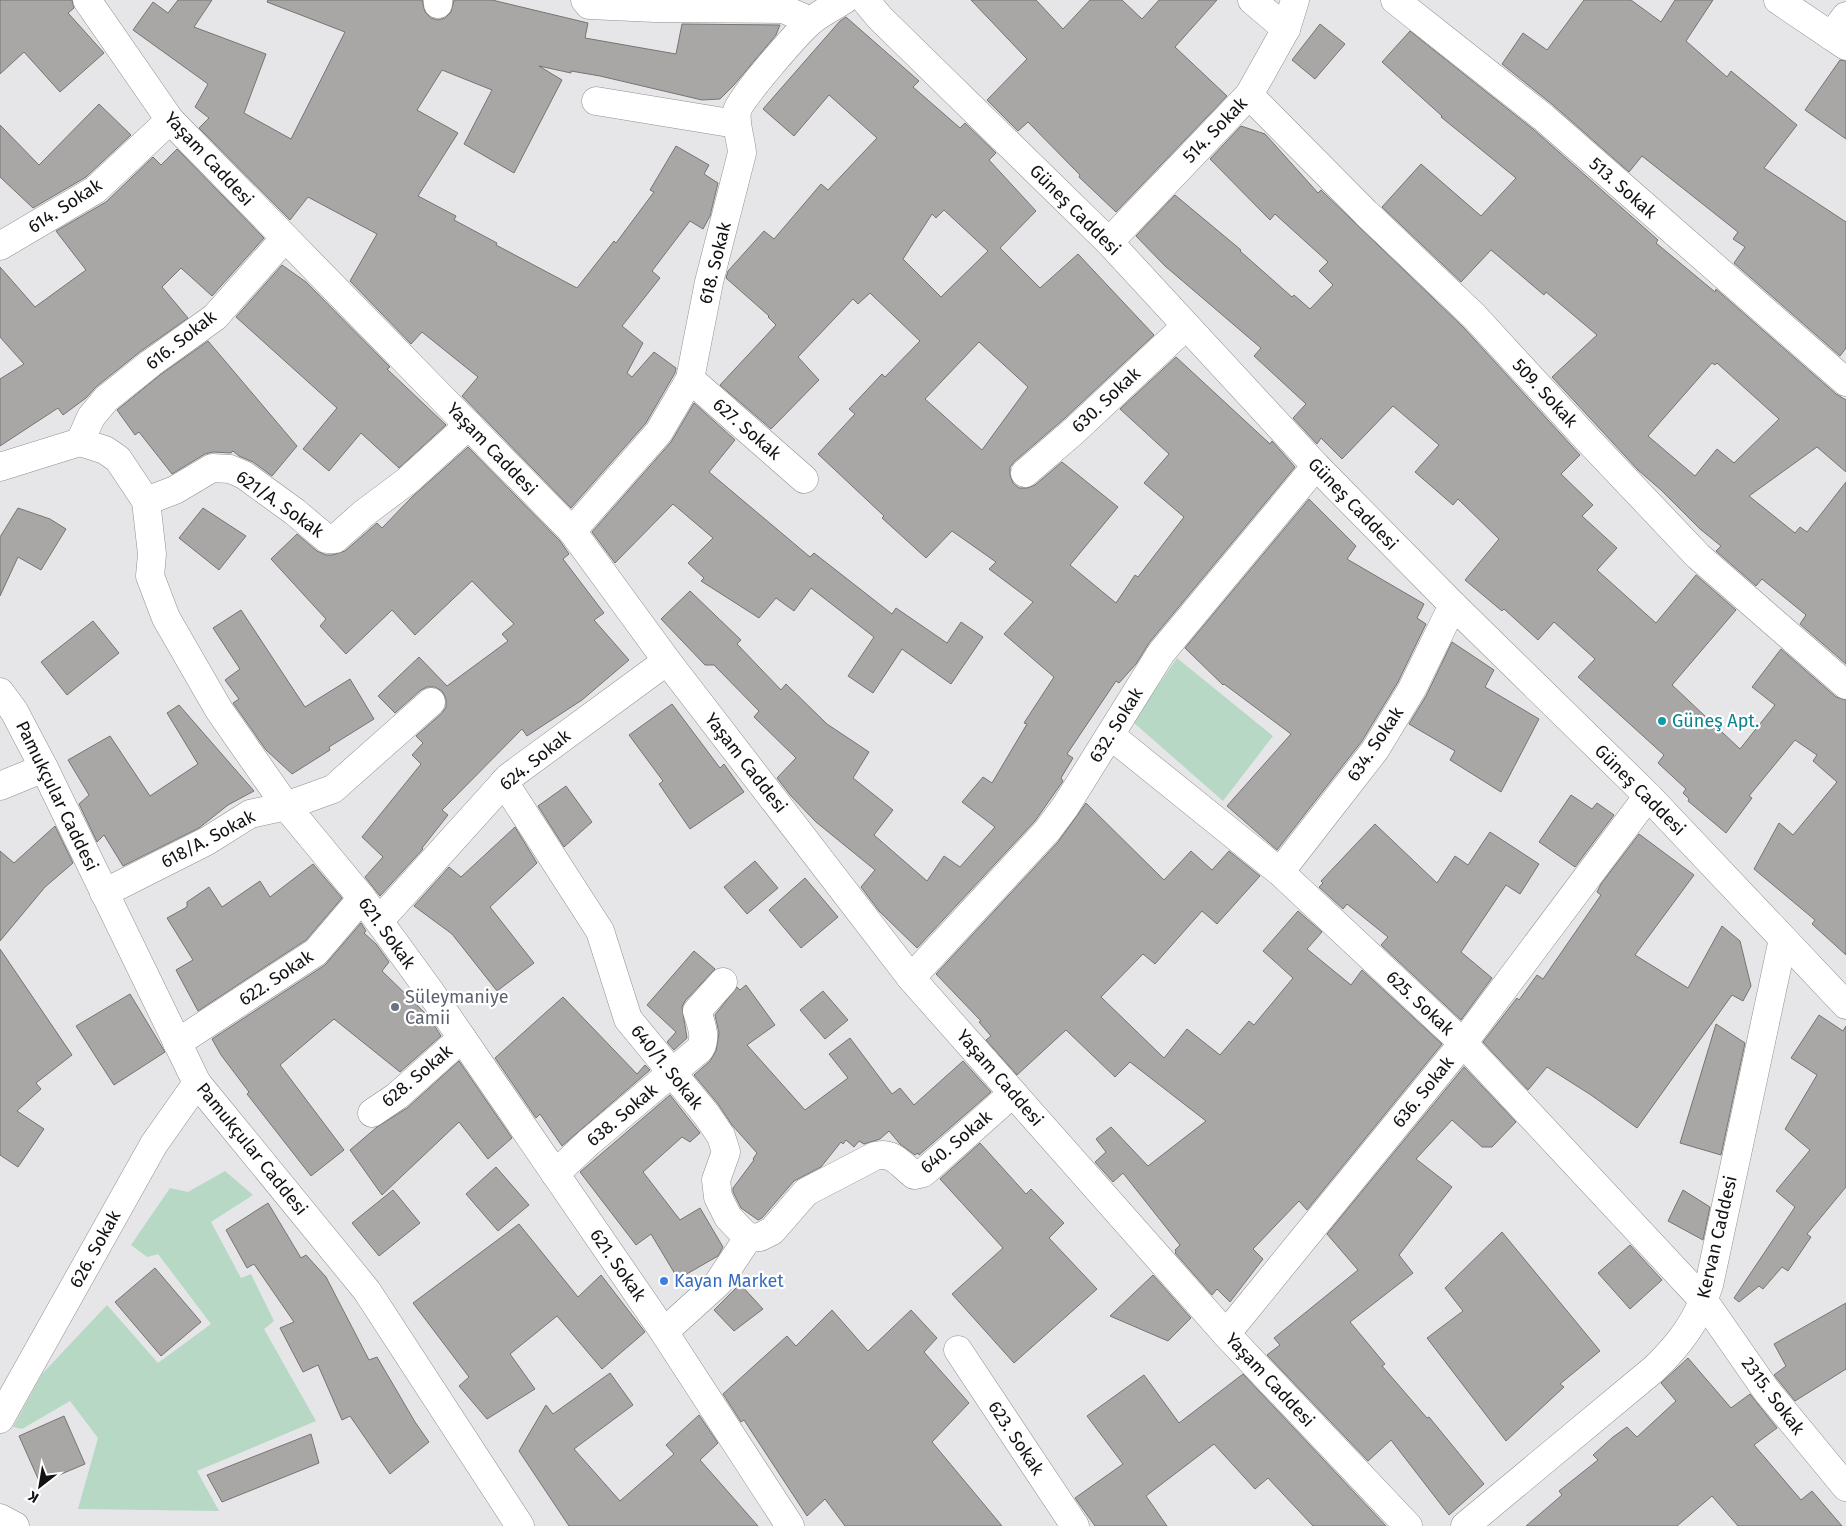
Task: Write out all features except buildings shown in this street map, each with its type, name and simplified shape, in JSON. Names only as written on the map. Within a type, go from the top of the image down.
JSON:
[{"type":"street","name":"Yaşam Caddesi","points":[[87,0],[170,120],[572,531],[667,660],[911,978],[1226,1334],[1408,1526]]},
{"type":"street","points":[[586,0],[589,4],[645,7],[783,10],[811,21]]},
{"type":"street","points":[[596,101],[736,124],[738,109],[751,88],[811,21],[844,0]]},
{"type":"street","name":"Güneş Caddesi","points":[[865,0],[880,18],[1109,242],[1316,466],[1453,605],[1648,796],[1846,1005]]},
{"type":"street","points":[[1252,0],[1286,29]]},
{"type":"street","name":"514. Sokak","points":[[1109,242],[1250,95],[1286,29],[1295,0]]},
{"type":"street","name":"513. Sokak","points":[[1395,0],[1543,117],[1846,382]]},
{"type":"street","points":[[1778,0],[1841,33]]},
{"type":"street","name":"509. Sokak","points":[[1250,95],[1366,213],[1474,316],[1698,556],[1846,685]]},
{"type":"street","name":"614. Sokak","points":[[0,246],[95,190],[170,120]]},
{"type":"street","name":"618. Sokak","points":[[572,531],[658,432],[690,379],[709,282],[742,153],[741,138],[736,124]]},
{"type":"street","name":"616. Sokak","points":[[80,442],[91,417],[106,399],[151,363],[215,317],[285,238]]},
{"type":"street","name":"630. Sokak","points":[[1025,473],[1074,431],[1186,326]]},
{"type":"street","name":"627. Sokak","points":[[690,379],[804,479]]},
{"type":"street","name":"621/A. Sokak","points":[[146,501],[175,490],[212,468],[230,469],[244,475],[295,512],[327,539],[335,539],[363,514],[407,481],[469,425]]},
{"type":"street","points":[[0,467],[80,442]]},
{"type":"street","name":"621. Sokak","points":[[80,442],[105,450],[118,459],[146,501],[152,554],[150,576],[166,618],[218,710],[286,806],[362,898],[462,1038],[664,1332],[790,1526]]},
{"type":"street","name":"632. Sokak","points":[[911,978],[1047,831],[1065,807],[1161,653],[1316,466]]},
{"type":"street","name":"634. Sokak","points":[[1280,872],[1375,750],[1412,689],[1453,605]]},
{"type":"street","name":"624. Sokak","points":[[379,922],[509,777],[667,660]]},
{"type":"street","name":"Pamukçular Caddesi","points":[[0,692],[14,711],[44,768],[197,1083],[367,1291],[520,1526]]},
{"type":"street","name":"618/A. Sokak","points":[[104,893],[206,840],[250,814],[286,806],[333,789],[431,702]]},
{"type":"street","name":"625. Sokak","points":[[1110,735],[1280,872],[1463,1043],[1704,1301]]},
{"type":"street","points":[[0,786],[44,768]]},
{"type":"street","name":"640/1. Sokak","points":[[504,782],[600,931],[628,1019],[706,1114],[721,1136],[726,1152],[716,1180],[718,1196],[728,1217],[748,1238]]},
{"type":"street","name":"636. Sokak","points":[[1226,1334],[1463,1043],[1648,796]]},
{"type":"street","name":"622. Sokak","points":[[177,1043],[316,952],[362,898]]},
{"type":"street","name":"Kervan Caddesi","points":[[1464,1526],[1654,1369],[1679,1344],[1704,1301],[1782,939]]},
{"type":"street","name":"638. Sokak","points":[[555,1174],[588,1143],[700,1049],[703,1043],[704,1032],[697,1011],[723,982]]},
{"type":"street","name":"628. Sokak","points":[[372,1113],[397,1096],[462,1038]]},
{"type":"street","name":"626. Sokak","points":[[0,1419],[154,1144],[197,1083]]},
{"type":"street","name":"640. Sokak","points":[[748,1238],[760,1237],[772,1231],[806,1192],[875,1156],[891,1155],[914,1175],[923,1173],[1013,1093]]},
{"type":"street","points":[[664,1332],[718,1283],[748,1238]]},
{"type":"street","name":"2315. Sokak","points":[[1704,1301],[1766,1390],[1846,1487]]},
{"type":"street","name":"623. Sokak","points":[[958,1350],[1075,1526]]},
{"type":"street","points":[[0,1518],[16,1526]]},
{"type":"green space","points":[[1177,658],[1273,736],[1223,801],[1133,722]]},
{"type":"green space","points":[[225,1171],[253,1195],[211,1222],[241,1278],[251,1274],[274,1321],[264,1329],[316,1421],[197,1471],[219,1511],[78,1509],[98,1438],[70,1401],[22,1429],[13,1427],[42,1374],[107,1305],[158,1363],[211,1324],[158,1254],[147,1257],[131,1245],[170,1188],[188,1192]]},
{"type":"place","name":"Güneş Apt.","points":[[1662,721]]},
{"type":"place","name":"Süleymaniye Camii","points":[[395,1007]]},
{"type":"place","name":"Kayan Market","points":[[664,1281]]}]
